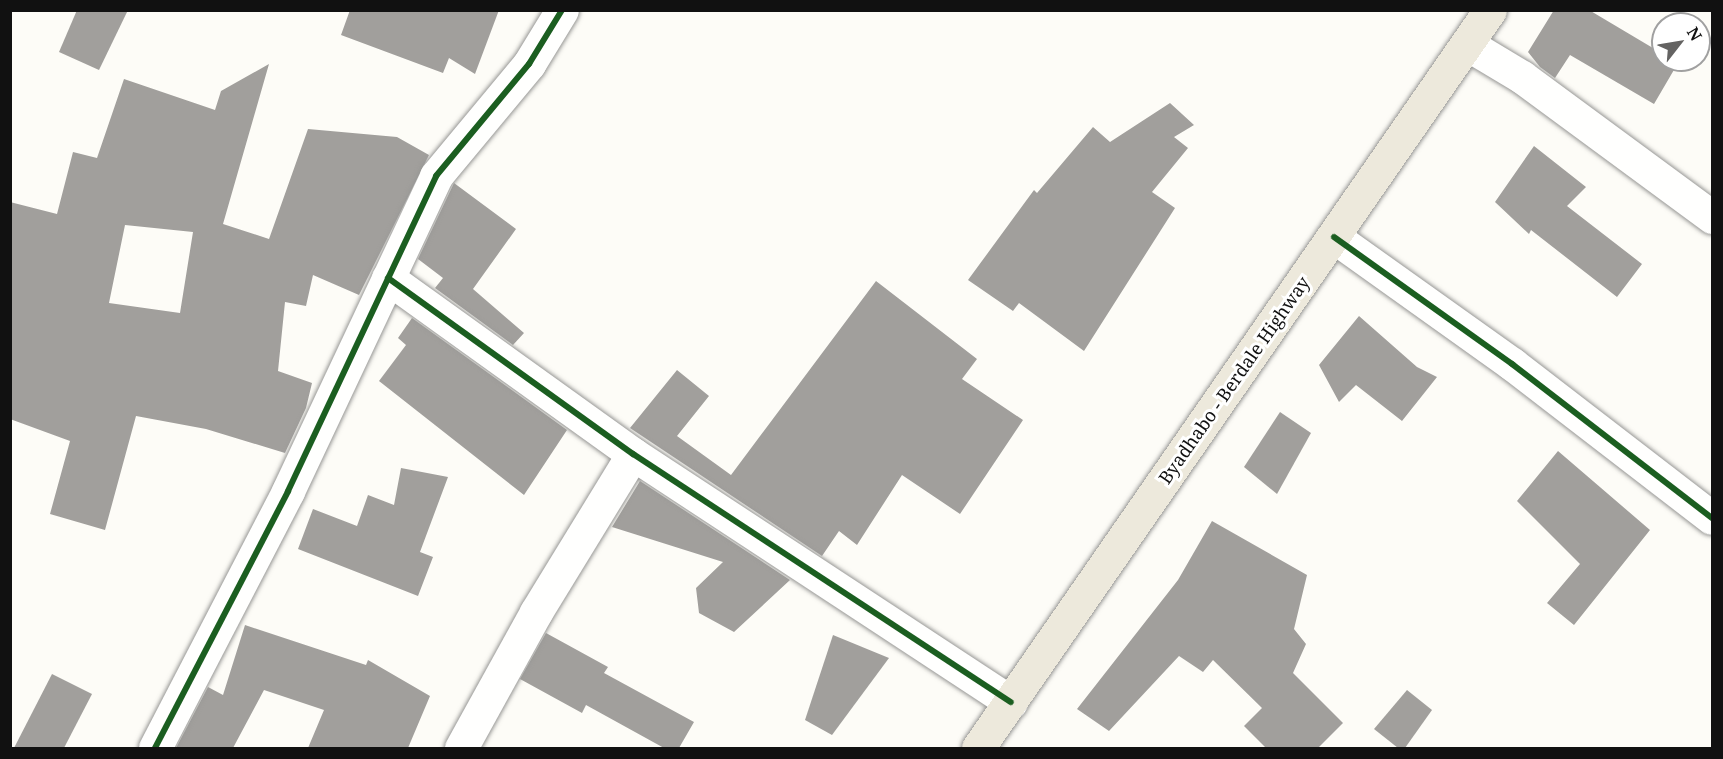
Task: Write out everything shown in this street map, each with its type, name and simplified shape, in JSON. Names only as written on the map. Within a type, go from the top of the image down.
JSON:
[{"type":"main road","name":"Byadhabo - Berdale Highway","points":[[978,748],[1490,10]]},
{"type":"street","points":[[155,748],[288,491],[436,176],[529,64],[562,10]]},
{"type":"street","points":[[1467,44],[1522,77],[1713,217]]},
{"type":"street","points":[[1334,237],[1512,364],[1713,518]]},
{"type":"street","points":[[388,278],[633,454],[1011,702]]},
{"type":"street","points":[[461,748],[536,612],[633,454]]},
{"type":"building","points":[[77,10],[128,10],[99,70],[59,52]]},
{"type":"building","points":[[350,10],[499,10],[475,74],[449,58],[443,73],[341,35]]},
{"type":"building","points":[[1554,10],[1589,10],[1651,47],[1651,72],[1673,72],[1654,104],[1570,55],[1555,78],[1540,67],[1528,52]]},
{"type":"building","points":[[269,64],[223,224],[269,239],[308,129],[397,137],[429,155],[359,295],[313,275],[306,306],[285,302],[278,371],[312,383],[306,408],[285,453],[206,429],[136,416],[105,530],[50,514],[70,441],[10,419],[10,202],[57,214],[73,152],[97,158],[124,79],[215,110],[221,91]],"holes":[[[125,225],[193,232],[180,313],[109,303]]]},
{"type":"building","points":[[1170,103],[1194,125],[1174,137],[1188,148],[1152,192],[1175,208],[1084,351],[1019,303],[1013,311],[968,280],[1034,190],[1037,193],[1093,127],[1110,142]]},
{"type":"building","points":[[1534,146],[1586,187],[1567,206],[1642,264],[1617,297],[1531,230],[1529,234],[1495,202]]},
{"type":"building","points":[[454,183],[516,229],[473,289],[524,333],[513,345],[435,288],[443,278],[418,259]]},
{"type":"building","points":[[876,281],[977,359],[962,379],[1023,420],[960,514],[902,475],[857,545],[839,531],[822,556],[630,428],[677,370],[709,396],[677,436],[731,475]]},
{"type":"building","points":[[1359,316],[1417,367],[1437,377],[1402,421],[1356,385],[1339,402],[1319,365]]},
{"type":"building","points":[[412,318],[567,430],[524,495],[379,381],[406,345],[398,338]]},
{"type":"building","points":[[1280,412],[1311,433],[1277,494],[1244,467]]},
{"type":"building","points":[[1558,451],[1650,530],[1574,625],[1547,603],[1580,564],[1517,501]]},
{"type":"building","points":[[401,468],[448,477],[420,552],[433,557],[418,596],[298,549],[313,509],[357,526],[368,495],[394,505]]},
{"type":"building","points":[[640,481],[790,580],[734,632],[699,613],[696,588],[723,562],[612,527]]},
{"type":"building","points":[[1212,521],[1307,575],[1294,629],[1306,644],[1293,673],[1343,723],[1318,748],[1266,748],[1244,726],[1262,708],[1213,660],[1203,672],[1179,656],[1109,731],[1077,709],[1178,580]]},
{"type":"building","points":[[245,625],[366,665],[368,660],[430,696],[408,748],[308,748],[324,710],[264,690],[233,748],[176,748],[208,687],[223,695]]},
{"type":"building","points":[[546,633],[608,667],[604,673],[694,722],[679,748],[664,748],[586,705],[582,713],[520,679]]},
{"type":"building","points":[[833,635],[889,658],[832,735],[805,720]]},
{"type":"building","points":[[52,674],[92,694],[64,748],[14,748]]},
{"type":"building","points":[[1407,690],[1432,710],[1405,748],[1398,748],[1374,729]]},
{"type":"cycle path","points":[[155,748],[288,491],[436,176],[529,64],[562,10]]},
{"type":"cycle path","points":[[1334,237],[1512,364],[1712,518]]},
{"type":"cycle path","points":[[388,278],[633,454],[1011,702]]}]
